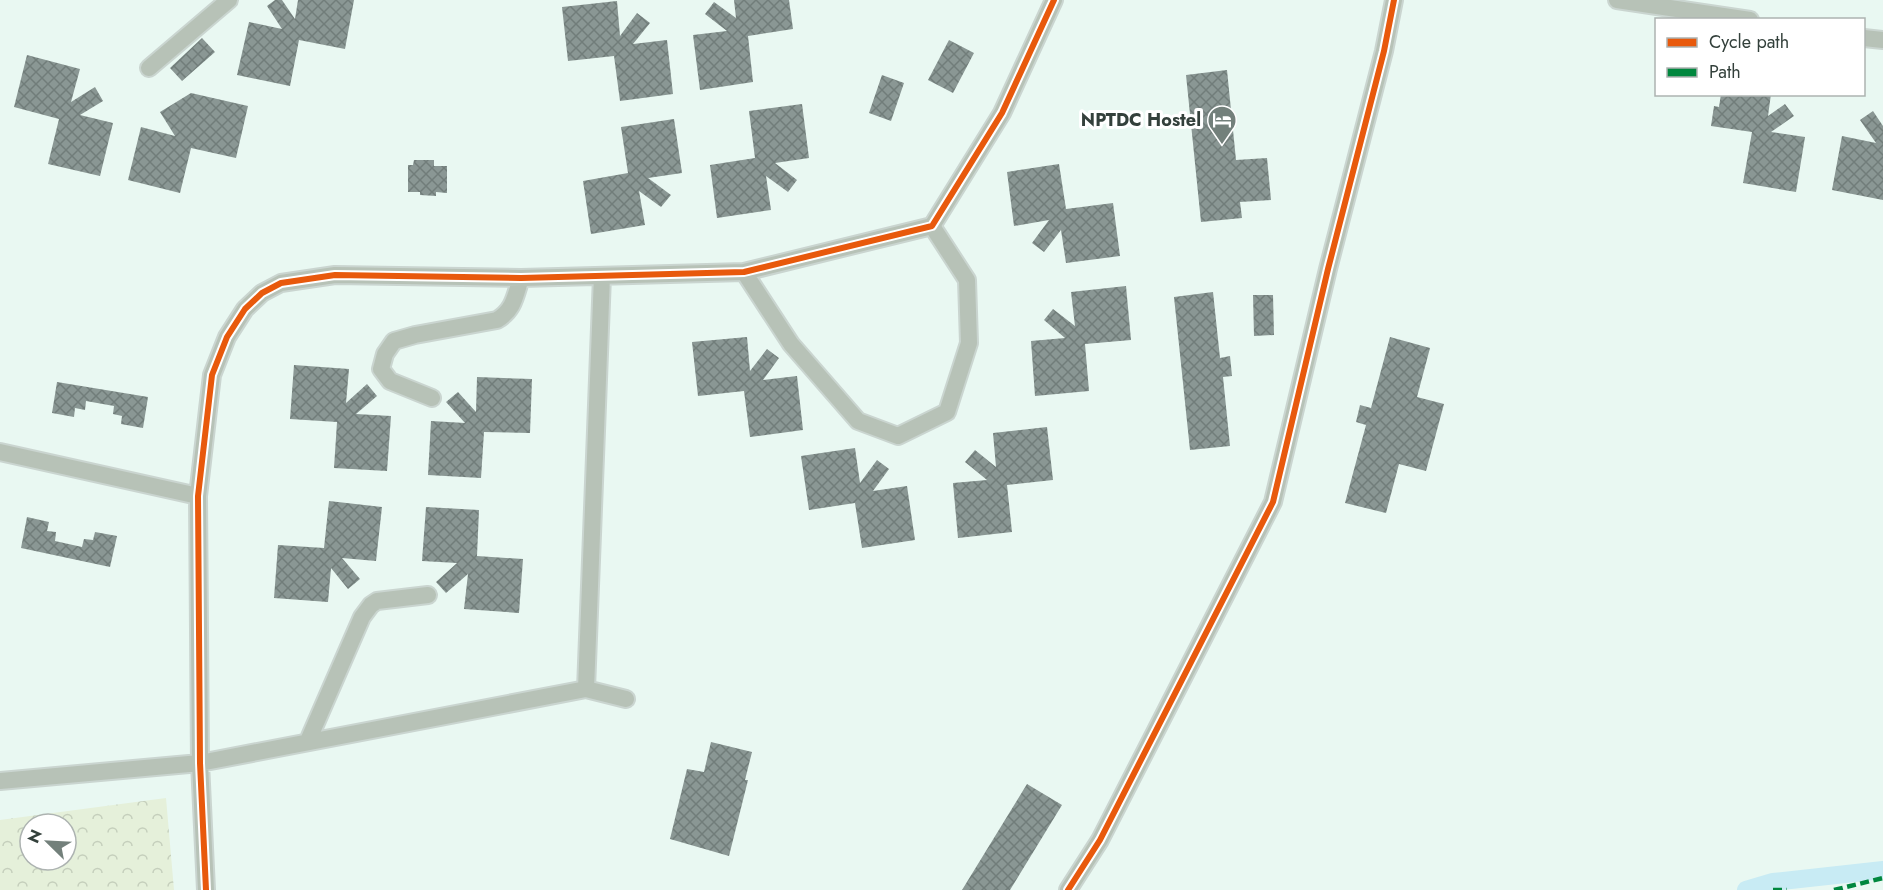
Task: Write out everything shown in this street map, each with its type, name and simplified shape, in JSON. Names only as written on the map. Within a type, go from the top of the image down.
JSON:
[{"type":"street","points":[[149,68],[229,0]]},
{"type":"street","points":[[206,890],[200,763],[198,496],[212,375],[227,337],[245,309],[262,293],[281,284],[335,275],[521,278],[744,272],[933,226],[1002,113],[1054,0]]},
{"type":"street","points":[[1068,890],[1100,840],[1273,502],[1328,269],[1384,51],[1394,0]]},
{"type":"street","points":[[1617,0],[1737,18]]},
{"type":"street","points":[[1865,38],[1883,40]]},
{"type":"street","points":[[744,272],[791,344],[858,421],[898,436],[947,412],[969,343],[967,280],[933,226]]},
{"type":"street","points":[[586,689],[602,276]]},
{"type":"street","points":[[432,398],[390,381],[381,369],[385,354],[394,341],[497,320],[512,306],[521,278]]},
{"type":"street","points":[[0,452],[198,496]]},
{"type":"street","points":[[309,741],[362,618],[371,605],[377,601],[428,595]]},
{"type":"street","points":[[0,781],[200,763],[586,689],[626,699]]},
{"type":"green space","points":[[166,798],[174,890],[0,890],[0,820],[18,818],[18,872],[78,872],[78,812],[60,812]]},
{"type":"building","points":[[275,0],[282,0],[295,19],[298,0],[354,0],[345,49],[299,40],[290,86],[237,75],[249,22],[282,29],[267,6]]},
{"type":"building","points":[[734,0],[789,0],[793,29],[748,36],[753,82],[700,90],[693,35],[727,31],[705,14],[714,2],[736,18]]},
{"type":"building","points":[[617,1],[620,36],[637,13],[650,23],[633,44],[667,40],[673,94],[620,101],[614,56],[568,61],[562,7]]},
{"type":"building","points":[[202,38],[215,52],[182,81],[170,68]]},
{"type":"building","points":[[949,40],[974,53],[953,93],[928,80]]},
{"type":"building","points":[[27,55],[80,69],[71,102],[95,87],[103,101],[80,115],[113,123],[100,176],[48,164],[59,119],[14,107]]},
{"type":"building","points":[[1227,70],[1236,160],[1267,158],[1271,200],[1240,202],[1242,218],[1201,222],[1186,75]]},
{"type":"building","points":[[882,75],[904,83],[891,121],[869,113]]},
{"type":"building","points":[[191,93],[248,106],[236,158],[191,148],[180,193],[128,180],[141,127],[175,136],[160,112]]},
{"type":"building","points":[[1721,96],[1771,96],[1768,116],[1785,104],[1794,116],[1771,132],[1805,137],[1796,192],[1743,183],[1752,132],[1711,126],[1714,106],[1719,107]]},
{"type":"building","points":[[802,104],[809,158],[775,163],[797,180],[788,192],[766,176],[771,210],[717,218],[710,165],[755,158],[749,111]]},
{"type":"building","points":[[1873,111],[1883,126],[1883,200],[1832,190],[1842,136],[1876,143],[1860,120]]},
{"type":"building","points":[[674,119],[682,173],[648,178],[671,195],[661,207],[639,191],[645,225],[591,234],[583,181],[628,173],[621,127]]},
{"type":"building","points":[[414,160],[434,160],[434,166],[447,166],[447,193],[436,192],[436,196],[408,192],[408,165],[413,165]]},
{"type":"building","points":[[1059,164],[1066,209],[1113,203],[1120,256],[1066,263],[1061,230],[1044,252],[1032,243],[1049,220],[1014,226],[1007,172]]},
{"type":"building","points":[[1126,286],[1131,340],[1085,344],[1089,391],[1035,396],[1031,341],[1065,338],[1044,320],[1053,309],[1075,326],[1071,292]]},
{"type":"building","points":[[1213,292],[1220,358],[1230,356],[1232,376],[1223,377],[1230,446],[1190,450],[1174,297]]},
{"type":"building","points":[[1253,295],[1273,295],[1274,335],[1254,336]]},
{"type":"building","points":[[747,337],[750,371],[767,349],[779,358],[763,380],[797,376],[803,430],[750,437],[744,391],[698,396],[692,342]]},
{"type":"building","points":[[1390,337],[1430,348],[1417,397],[1444,404],[1426,471],[1399,464],[1386,513],[1345,503],[1366,425],[1356,422],[1360,405],[1371,408]]},
{"type":"building","points":[[294,365],[349,369],[346,403],[367,384],[377,396],[356,414],[391,416],[387,471],[334,468],[337,422],[290,419]]},
{"type":"building","points":[[477,377],[532,379],[530,433],[484,432],[481,478],[428,475],[431,421],[465,423],[446,402],[458,392],[476,412]]},
{"type":"building","points":[[57,382],[148,397],[143,428],[121,424],[122,416],[113,414],[114,406],[86,401],[85,410],[75,408],[74,417],[52,413]]},
{"type":"building","points":[[1047,427],[1053,480],[1007,485],[1012,532],[958,538],[953,483],[987,480],[965,462],[975,450],[996,467],[993,433]]},
{"type":"building","points":[[855,448],[860,483],[877,460],[889,469],[873,491],[907,486],[915,540],[862,548],[855,503],[809,510],[801,456]]},
{"type":"building","points":[[329,501],[382,507],[376,561],[342,558],[360,579],[348,589],[331,568],[328,602],[274,598],[278,545],[324,548]]},
{"type":"building","points":[[426,507],[479,510],[477,556],[523,559],[519,613],[464,609],[468,574],[446,593],[436,582],[457,563],[422,561]]},
{"type":"building","points":[[27,517],[49,522],[47,531],[56,532],[55,541],[82,547],[84,539],[93,540],[95,532],[117,536],[110,567],[21,548]]},
{"type":"building","points":[[711,742],[752,752],[745,780],[748,780],[729,856],[670,839],[687,769],[704,772]]},
{"type":"building","points":[[1027,784],[1062,805],[1010,890],[962,890]]},
{"type":"waterway","points":[[1746,890],[1773,882],[1883,870]]},
{"type":"marked path","points":[[1834,890],[1883,878]]},
{"type":"marked path","points":[[1773,890],[1787,890]]},
{"type":"cycle path","points":[[206,890],[200,763],[198,496],[212,375],[227,337],[245,309],[262,293],[281,283],[335,275],[521,278],[744,272],[932,226],[1002,113],[1054,0]]},
{"type":"cycle path","points":[[1068,890],[1100,840],[1273,502],[1328,269],[1384,51],[1394,0]]},
{"type":"place","name":"NPTDC Hostel","points":[[1222,146]]}]
